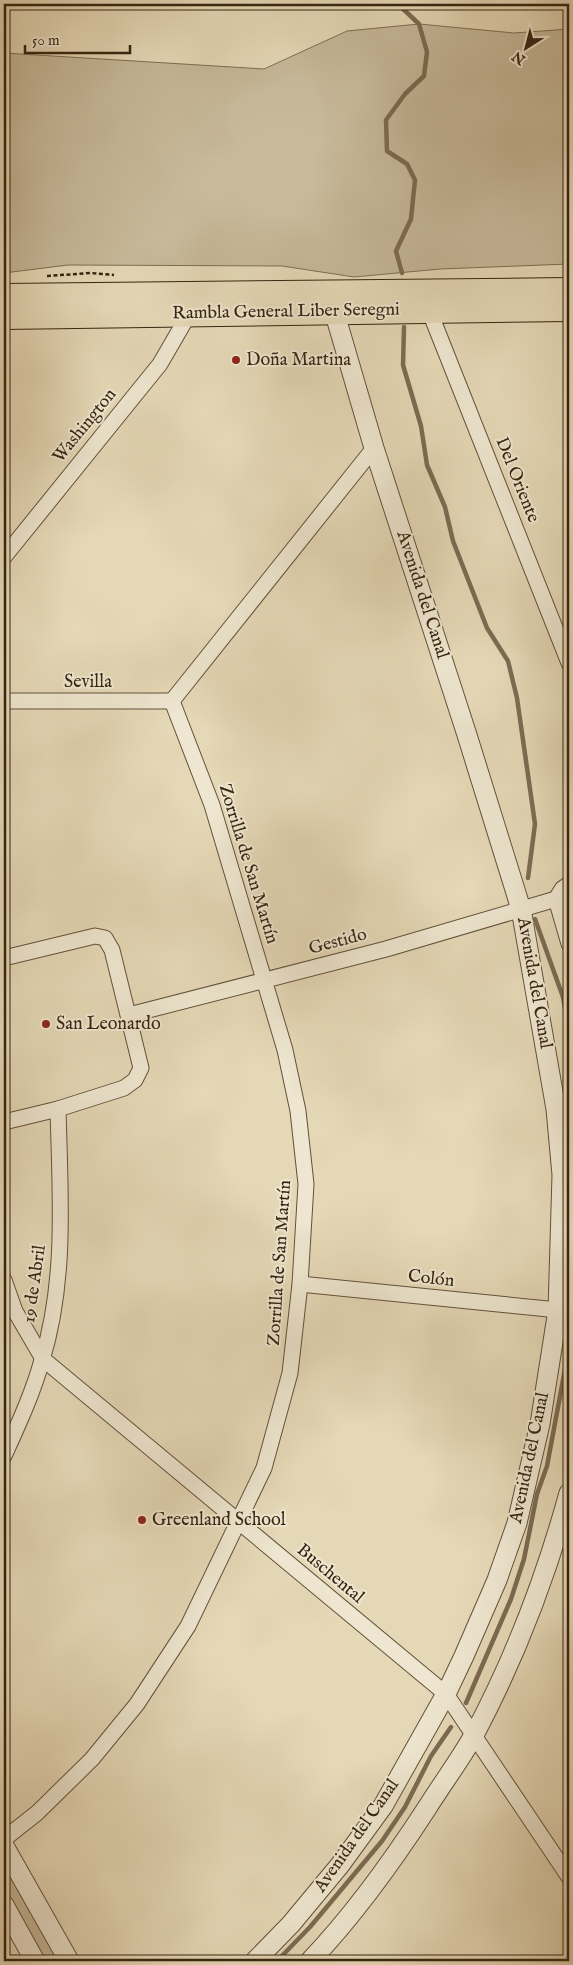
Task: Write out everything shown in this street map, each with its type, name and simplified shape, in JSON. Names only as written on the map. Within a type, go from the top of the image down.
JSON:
[{"type":"main road","name":"Rambla General Liber Seregni","points":[[4,296],[569,290]]},
{"type":"main road","name":"Rambla General Liber Seregni","points":[[4,317],[569,309]]},
{"type":"street","name":"Del Oriente","points":[[429,310],[569,663]]},
{"type":"street","name":"Avenida del Canal","points":[[255,1961],[291,1924],[340,1865],[378,1813],[446,1694],[497,1580],[517,1523],[540,1424],[558,1310],[562,1175],[555,1100],[521,909],[374,448],[334,311]]},
{"type":"street","name":"Washington","points":[[4,557],[160,364],[189,314]]},
{"type":"street","points":[[172,701],[374,448]]},
{"type":"street","name":"Sevilla","points":[[4,702],[172,701]]},
{"type":"street","name":"Zorrilla de San Martín","points":[[4,1839],[37,1813],[92,1759],[137,1704],[188,1626],[264,1468],[290,1373],[300,1284],[306,1184],[298,1112],[285,1050],[212,805],[172,701]]},
{"type":"street","points":[[569,884],[562,888],[556,899],[569,944]]},
{"type":"street","name":"Gestido","points":[[129,1015],[386,949],[556,899]]},
{"type":"street","points":[[4,958],[95,936],[105,938],[112,950],[141,1068],[135,1080],[124,1088],[58,1109],[4,1122]]},
{"type":"street","name":"19 de Abril","points":[[4,1456],[43,1359],[60,1254],[58,1109]]},
{"type":"street","name":"Buschental","points":[[4,1280],[15,1311],[43,1359],[446,1694],[569,1878]]},
{"type":"street","name":"Colón","points":[[300,1284],[558,1310]]},
{"type":"street","points":[[310,1961],[370,1892],[415,1828],[473,1737],[531,1613],[556,1540],[569,1493]]},
{"type":"street","points":[[4,1846],[68,1961]]},
{"type":"street","points":[[4,1905],[35,1961]]},
{"type":"shaded area","points":[[419,24],[514,33],[569,29],[569,264],[440,269],[354,277],[282,266],[68,265],[4,273],[4,53],[264,69],[347,31]]},
{"type":"shaded area","points":[[4,1860],[61,1961],[44,1961],[4,1888]]},
{"type":"waterway","points":[[390,4],[400,6],[419,24],[427,52],[424,76],[405,94],[386,120],[387,151],[407,164],[415,180],[411,219],[396,251],[402,273]]},
{"type":"waterway","points":[[404,327],[403,365],[421,426],[427,465],[445,507],[453,541],[487,628],[508,661],[517,698],[535,824],[528,878]]},
{"type":"waterway","points":[[535,919],[563,997],[569,1032]]},
{"type":"waterway","points":[[466,1703],[511,1599],[524,1559],[537,1494],[547,1466],[569,1348]]},
{"type":"waterway","points":[[277,1961],[310,1927],[382,1841],[405,1807],[431,1756],[451,1727]]},
{"type":"place","name":"Doña Martina","points":[[236,360]]},
{"type":"place","name":"San Leonardo","points":[[46,1024]]},
{"type":"place","name":"Greenland School","points":[[142,1520]]}]
